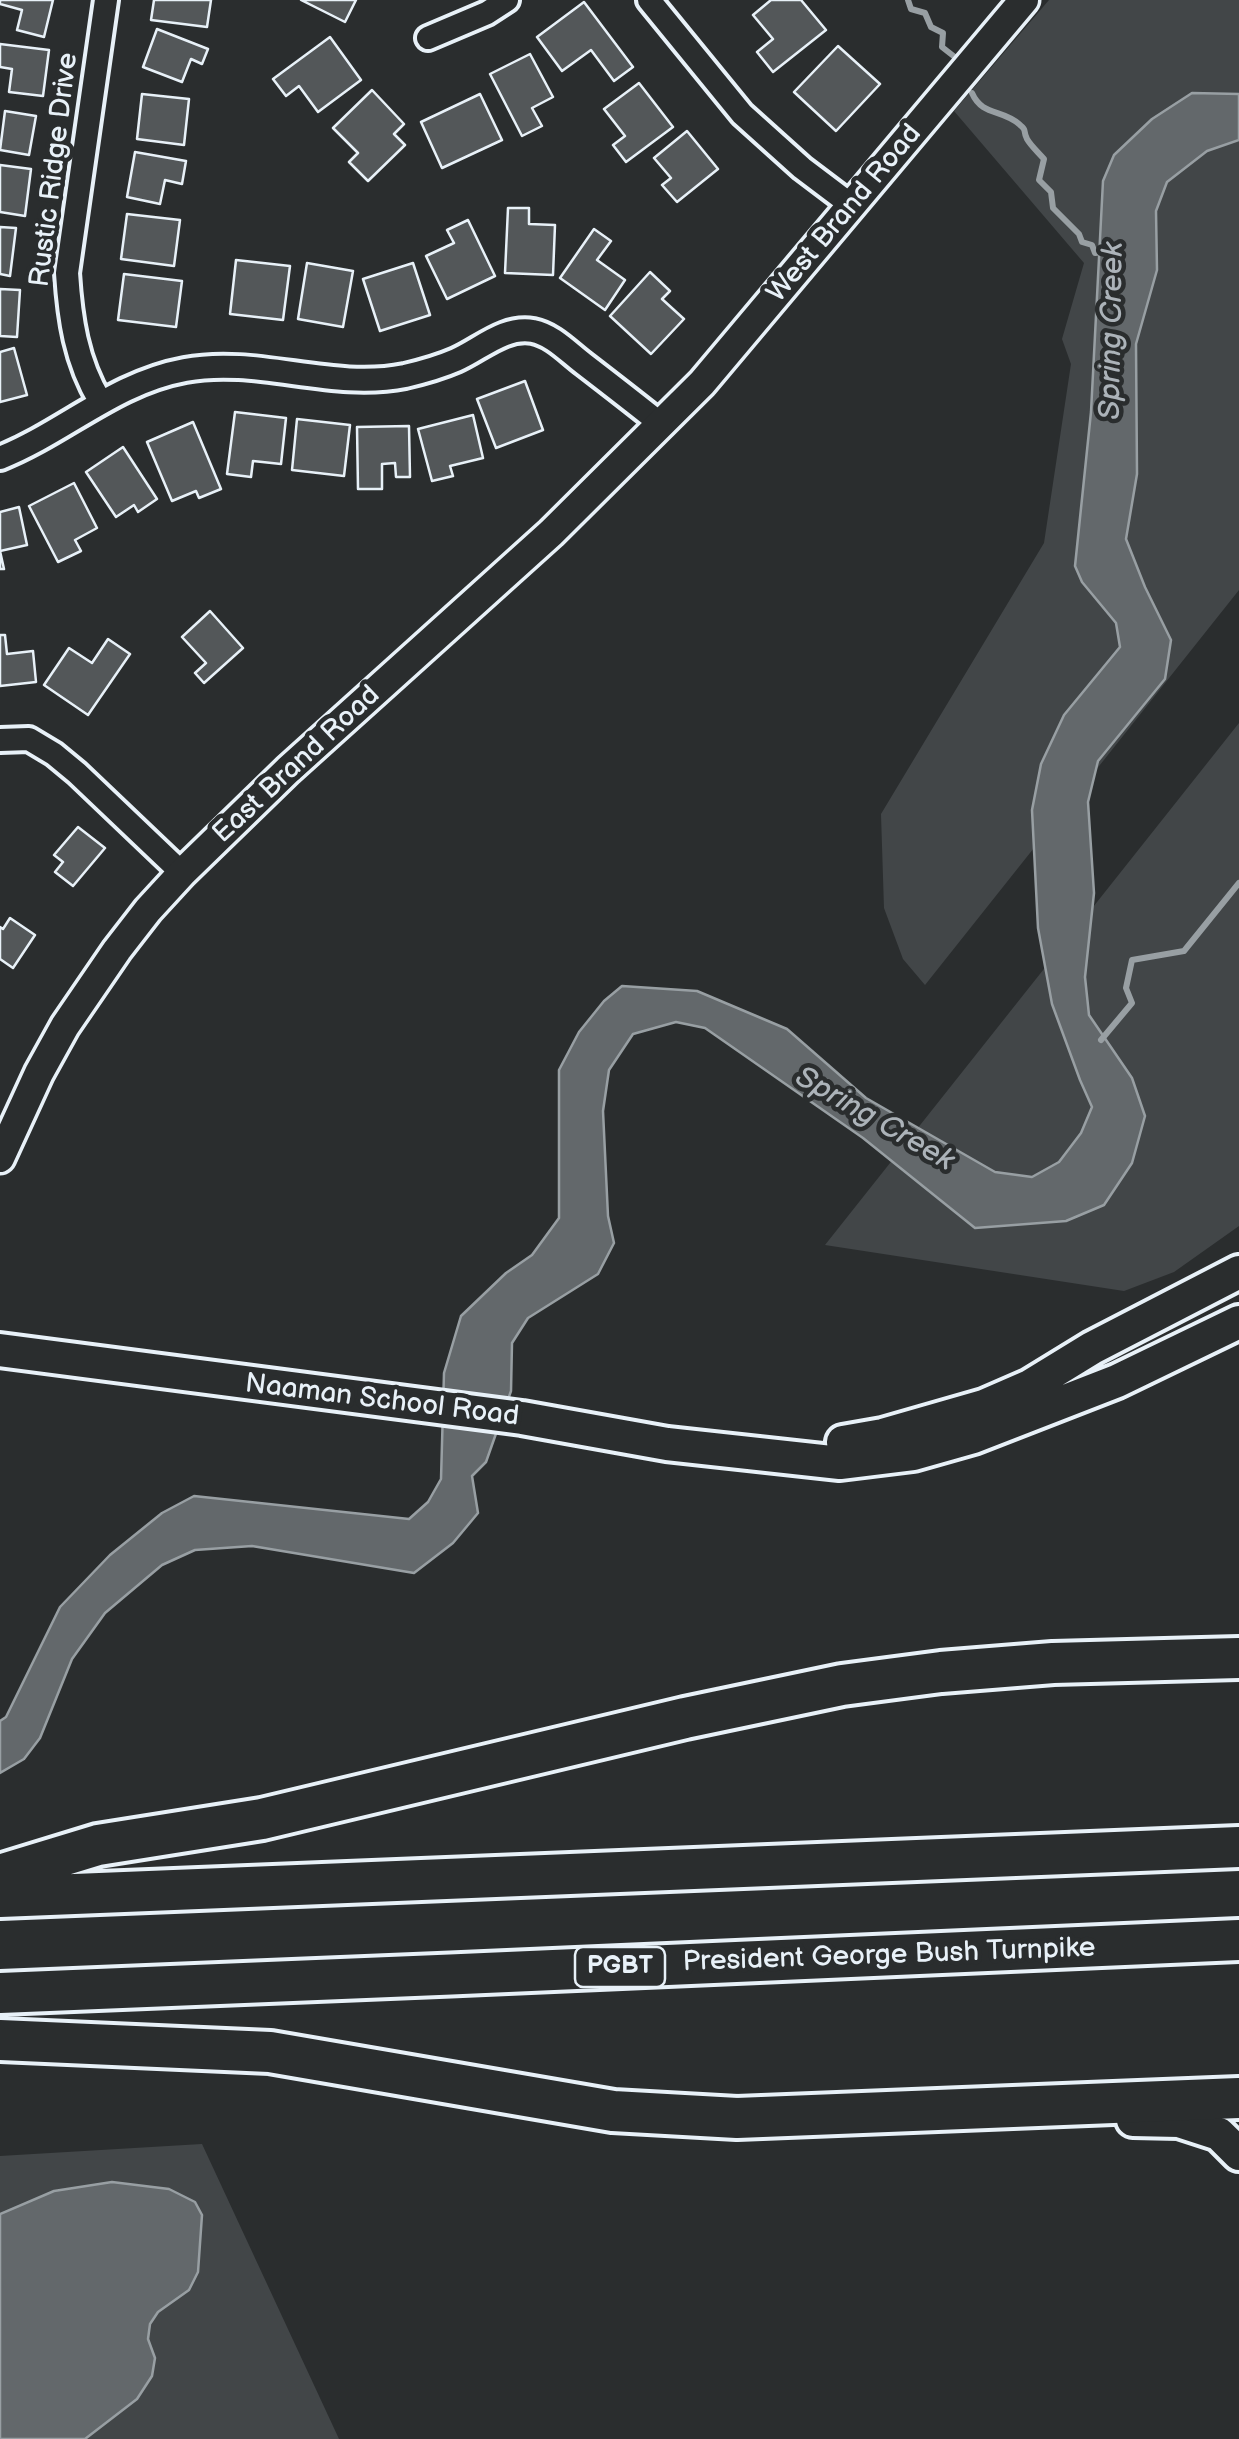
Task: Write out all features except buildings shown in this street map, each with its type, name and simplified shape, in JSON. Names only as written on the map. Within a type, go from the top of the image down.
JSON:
[{"type":"highway","points":[[0,1876],[98,1845],[262,1819],[685,1718],[842,1685],[1016,1666],[1239,1658]]},
{"type":"highway","points":[[0,1897],[1239,1847]]},
{"type":"highway","name":"President George Bush Turnpike","points":[[0,1993],[1239,1940]]},
{"type":"highway","points":[[0,2040],[270,2052],[613,2111],[737,2118],[1239,2098]]},
{"type":"main road","points":[[764,1455],[883,1435],[984,1406],[1030,1386],[1092,1348],[1239,1272]]},
{"type":"main road","name":"Naaman School Road","points":[[0,1350],[522,1418],[666,1444],[840,1463],[913,1454],[973,1437],[1118,1381],[1239,1322]]},
{"type":"main road","points":[[1086,2104],[1125,2120],[1179,2121],[1192,2125],[1219,2134],[1239,2154]]},
{"type":"street","name":"Rustic Ridge Drive","points":[[100,402],[75,343],[67,272],[106,0]]},
{"type":"street","points":[[428,38],[487,14],[507,0]]},
{"type":"street","points":[[649,0],[742,114],[802,168],[851,205]]},
{"type":"street","name":"West Brand Road","points":[[662,426],[702,384],[1024,0]]},
{"type":"street","points":[[0,458],[126,388],[186,370],[215,366],[251,368],[378,381],[455,360],[506,332],[533,331],[554,340],[662,426]]},
{"type":"street","name":"East Brand Road","points":[[0,1158],[65,1026],[148,910],[288,770],[551,533],[662,426]]},
{"type":"street","points":[[0,740],[29,739],[54,754],[182,873]]},
{"type":"shaded area","points":[[1049,0],[1239,0],[1239,590],[925,985],[903,959],[884,908],[881,814],[1044,543],[1071,364],[1062,339],[1084,263],[954,111]]},
{"type":"shaded area","points":[[1239,723],[1239,1226],[1174,1272],[1124,1291],[825,1245]]},
{"type":"shaded area","points":[[202,2144],[339,2439],[0,2439],[0,2156]]},
{"type":"water","name":"Spring Creek","points":[[1192,93],[1239,94],[1239,140],[1207,151],[1167,182],[1156,211],[1157,270],[1136,344],[1137,474],[1126,539],[1171,640],[1165,679],[1098,761],[1088,802],[1094,893],[1085,977],[1089,1015],[1132,1078],[1145,1116],[1132,1163],[1104,1205],[1066,1221],[975,1228],[863,1138],[705,1028],[676,1022],[633,1034],[609,1070],[603,1111],[608,1216],[614,1243],[598,1274],[528,1318],[512,1343],[511,1391],[486,1462],[472,1476],[478,1513],[453,1543],[414,1573],[252,1546],[195,1550],[162,1565],[105,1613],[72,1659],[40,1738],[24,1759],[0,1773],[0,1721],[6,1717],[60,1607],[110,1555],[162,1513],[194,1496],[409,1519],[428,1502],[441,1479],[444,1373],[461,1316],[506,1273],[532,1255],[559,1218],[559,1070],[579,1032],[622,986],[697,991],[787,1029],[866,1098],[995,1172],[1032,1177],[1059,1162],[1081,1133],[1092,1107],[1052,1004],[1038,928],[1032,810],[1041,764],[1064,715],[1120,647],[1116,623],[1082,582],[1075,566],[1091,412],[1103,181],[1114,155],[1152,119]]},
{"type":"water","points":[[112,2182],[169,2189],[195,2202],[202,2215],[198,2272],[189,2290],[158,2312],[150,2324],[148,2339],[155,2358],[152,2376],[137,2399],[85,2439],[0,2439],[0,2214],[54,2191]]},
{"type":"waterway","points":[[908,0],[911,9],[925,13],[931,27],[943,33],[942,47],[956,58]]},
{"type":"waterway","name":"Spring Creek","points":[[972,93],[981,105],[1013,119],[1023,128],[1044,159],[1039,180],[1051,192],[1053,208],[1082,242],[1092,245],[1095,253],[1104,252]]},
{"type":"waterway","points":[[1101,1040],[1132,1003],[1126,988],[1132,960],[1184,951],[1239,883]]}]
